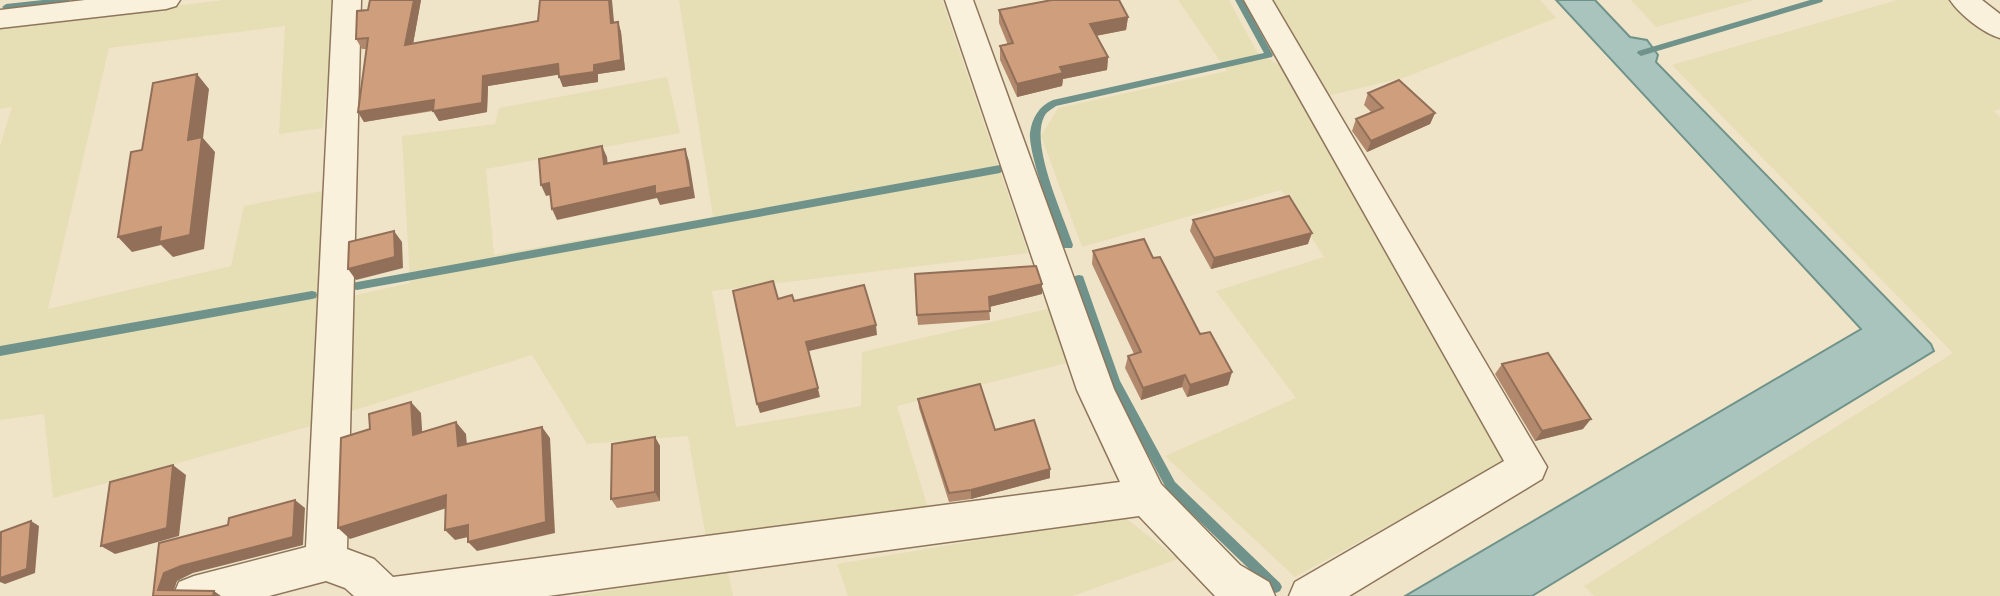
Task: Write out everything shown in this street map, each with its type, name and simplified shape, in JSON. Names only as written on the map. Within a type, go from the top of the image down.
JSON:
[{"type":"street","points":[[0,19],[166,0]]},
{"type":"street","points":[[326,561],[347,0]]},
{"type":"street","points":[[958,0],[1096,390],[1147,497],[1225,579],[1254,596]]},
{"type":"street","points":[[1258,0],[1528,467],[1310,596]]},
{"type":"street","points":[[1964,0],[2000,28]]},
{"type":"street","points":[[397,596],[1147,497]]},
{"type":"street","points":[[194,596],[326,561],[359,573],[383,596]]},
{"type":"shaded area","points":[[224,0],[335,0],[323,128],[279,134],[285,26],[109,48],[48,309],[231,266],[244,206],[327,190],[318,424],[53,498],[44,414],[0,420],[0,146],[12,107],[0,109],[0,27]]},
{"type":"shaded area","points":[[679,0],[942,0],[1028,253],[712,291],[736,427],[861,406],[862,352],[1052,308],[1071,362],[897,406],[928,508],[706,538],[688,436],[587,444],[532,355],[342,414],[347,297],[410,283],[402,136],[495,124],[499,108],[667,77],[680,133],[486,169],[494,255],[713,217]]},
{"type":"shaded area","points":[[1178,0],[1229,0],[1257,52],[1283,67],[1504,462],[1295,577],[1165,456],[1296,398],[1216,291],[1324,257],[1281,190],[1082,247],[1041,136],[1058,108],[1227,71]]},
{"type":"shaded area","points":[[1271,0],[1540,0],[1556,18],[1406,77],[1327,96]]},
{"type":"shaded area","points":[[1631,0],[1754,0],[1656,27]]},
{"type":"shaded area","points":[[1897,0],[1951,0],[1975,13],[2000,40],[2000,109],[1994,111],[2000,117],[2000,596],[1594,596],[1584,586],[1953,353],[1672,65]]},
{"type":"shaded area","points":[[1123,516],[1178,559],[1072,596],[848,596],[837,564]]},
{"type":"shaded area","points":[[728,572],[733,596],[573,596],[694,577]]},
{"type":"water","points":[[1556,0],[1595,0],[1630,37],[1647,40],[1658,55],[1656,62],[1931,344],[1934,351],[1532,596],[1405,596],[1861,329]]},
{"type":"building","points":[[370,0],[414,0],[405,45],[538,21],[540,0],[609,0],[611,23],[618,22],[621,60],[594,65],[594,72],[559,77],[558,64],[483,76],[482,103],[433,111],[434,100],[358,112],[368,38],[356,39],[357,11],[368,10]]},
{"type":"building","points":[[1052,0],[1119,0],[1128,17],[1090,24],[1108,57],[1060,67],[1063,73],[1017,84],[1000,46],[1013,43],[999,10]]},
{"type":"building","points":[[197,74],[188,140],[202,137],[190,235],[159,242],[161,227],[118,237],[131,152],[142,150],[153,83]]},
{"type":"building","points":[[1399,80],[1435,113],[1371,141],[1356,119],[1383,108],[1368,93]]},
{"type":"building","points":[[602,146],[604,164],[685,149],[691,187],[655,194],[655,186],[552,209],[549,183],[541,185],[539,159]]},
{"type":"building","points":[[1289,196],[1312,233],[1214,258],[1193,220]]},
{"type":"building","points":[[394,231],[395,257],[348,269],[349,242]]},
{"type":"building","points":[[1144,239],[1153,258],[1160,257],[1200,334],[1210,332],[1232,372],[1190,385],[1185,375],[1143,388],[1128,356],[1141,352],[1093,251]]},
{"type":"building","points":[[1036,266],[1042,284],[989,297],[990,311],[917,315],[915,274]]},
{"type":"building","points":[[773,281],[778,299],[792,295],[794,301],[864,285],[876,325],[806,342],[818,388],[757,404],[733,291]]},
{"type":"building","points":[[1548,353],[1591,419],[1542,431],[1502,364]]},
{"type":"building","points":[[980,384],[995,430],[1034,420],[1050,469],[971,490],[949,493],[918,399]]},
{"type":"building","points":[[411,402],[413,435],[456,422],[458,446],[542,427],[546,522],[468,542],[468,525],[445,530],[446,495],[338,528],[341,438],[370,429],[369,414]]},
{"type":"building","points":[[655,437],[655,492],[611,499],[612,444]]},
{"type":"building","points":[[173,465],[167,528],[101,546],[110,482]]},
{"type":"building","points":[[295,500],[293,537],[181,566],[164,573],[158,590],[214,591],[213,596],[153,596],[159,543],[228,525],[229,518]]},
{"type":"building","points":[[31,521],[27,569],[0,578],[1,532]]},
{"type":"waterway","points":[[6,7],[66,0]]},
{"type":"waterway","points":[[1068,245],[1039,162],[1034,135],[1040,113],[1053,103],[1269,55],[1239,0]]},
{"type":"waterway","points":[[1641,53],[1819,0]]},
{"type":"waterway","points":[[357,286],[1000,169]]},
{"type":"waterway","points":[[1079,279],[1115,382],[1171,486],[1276,587]]},
{"type":"waterway","points":[[0,351],[312,295]]}]
